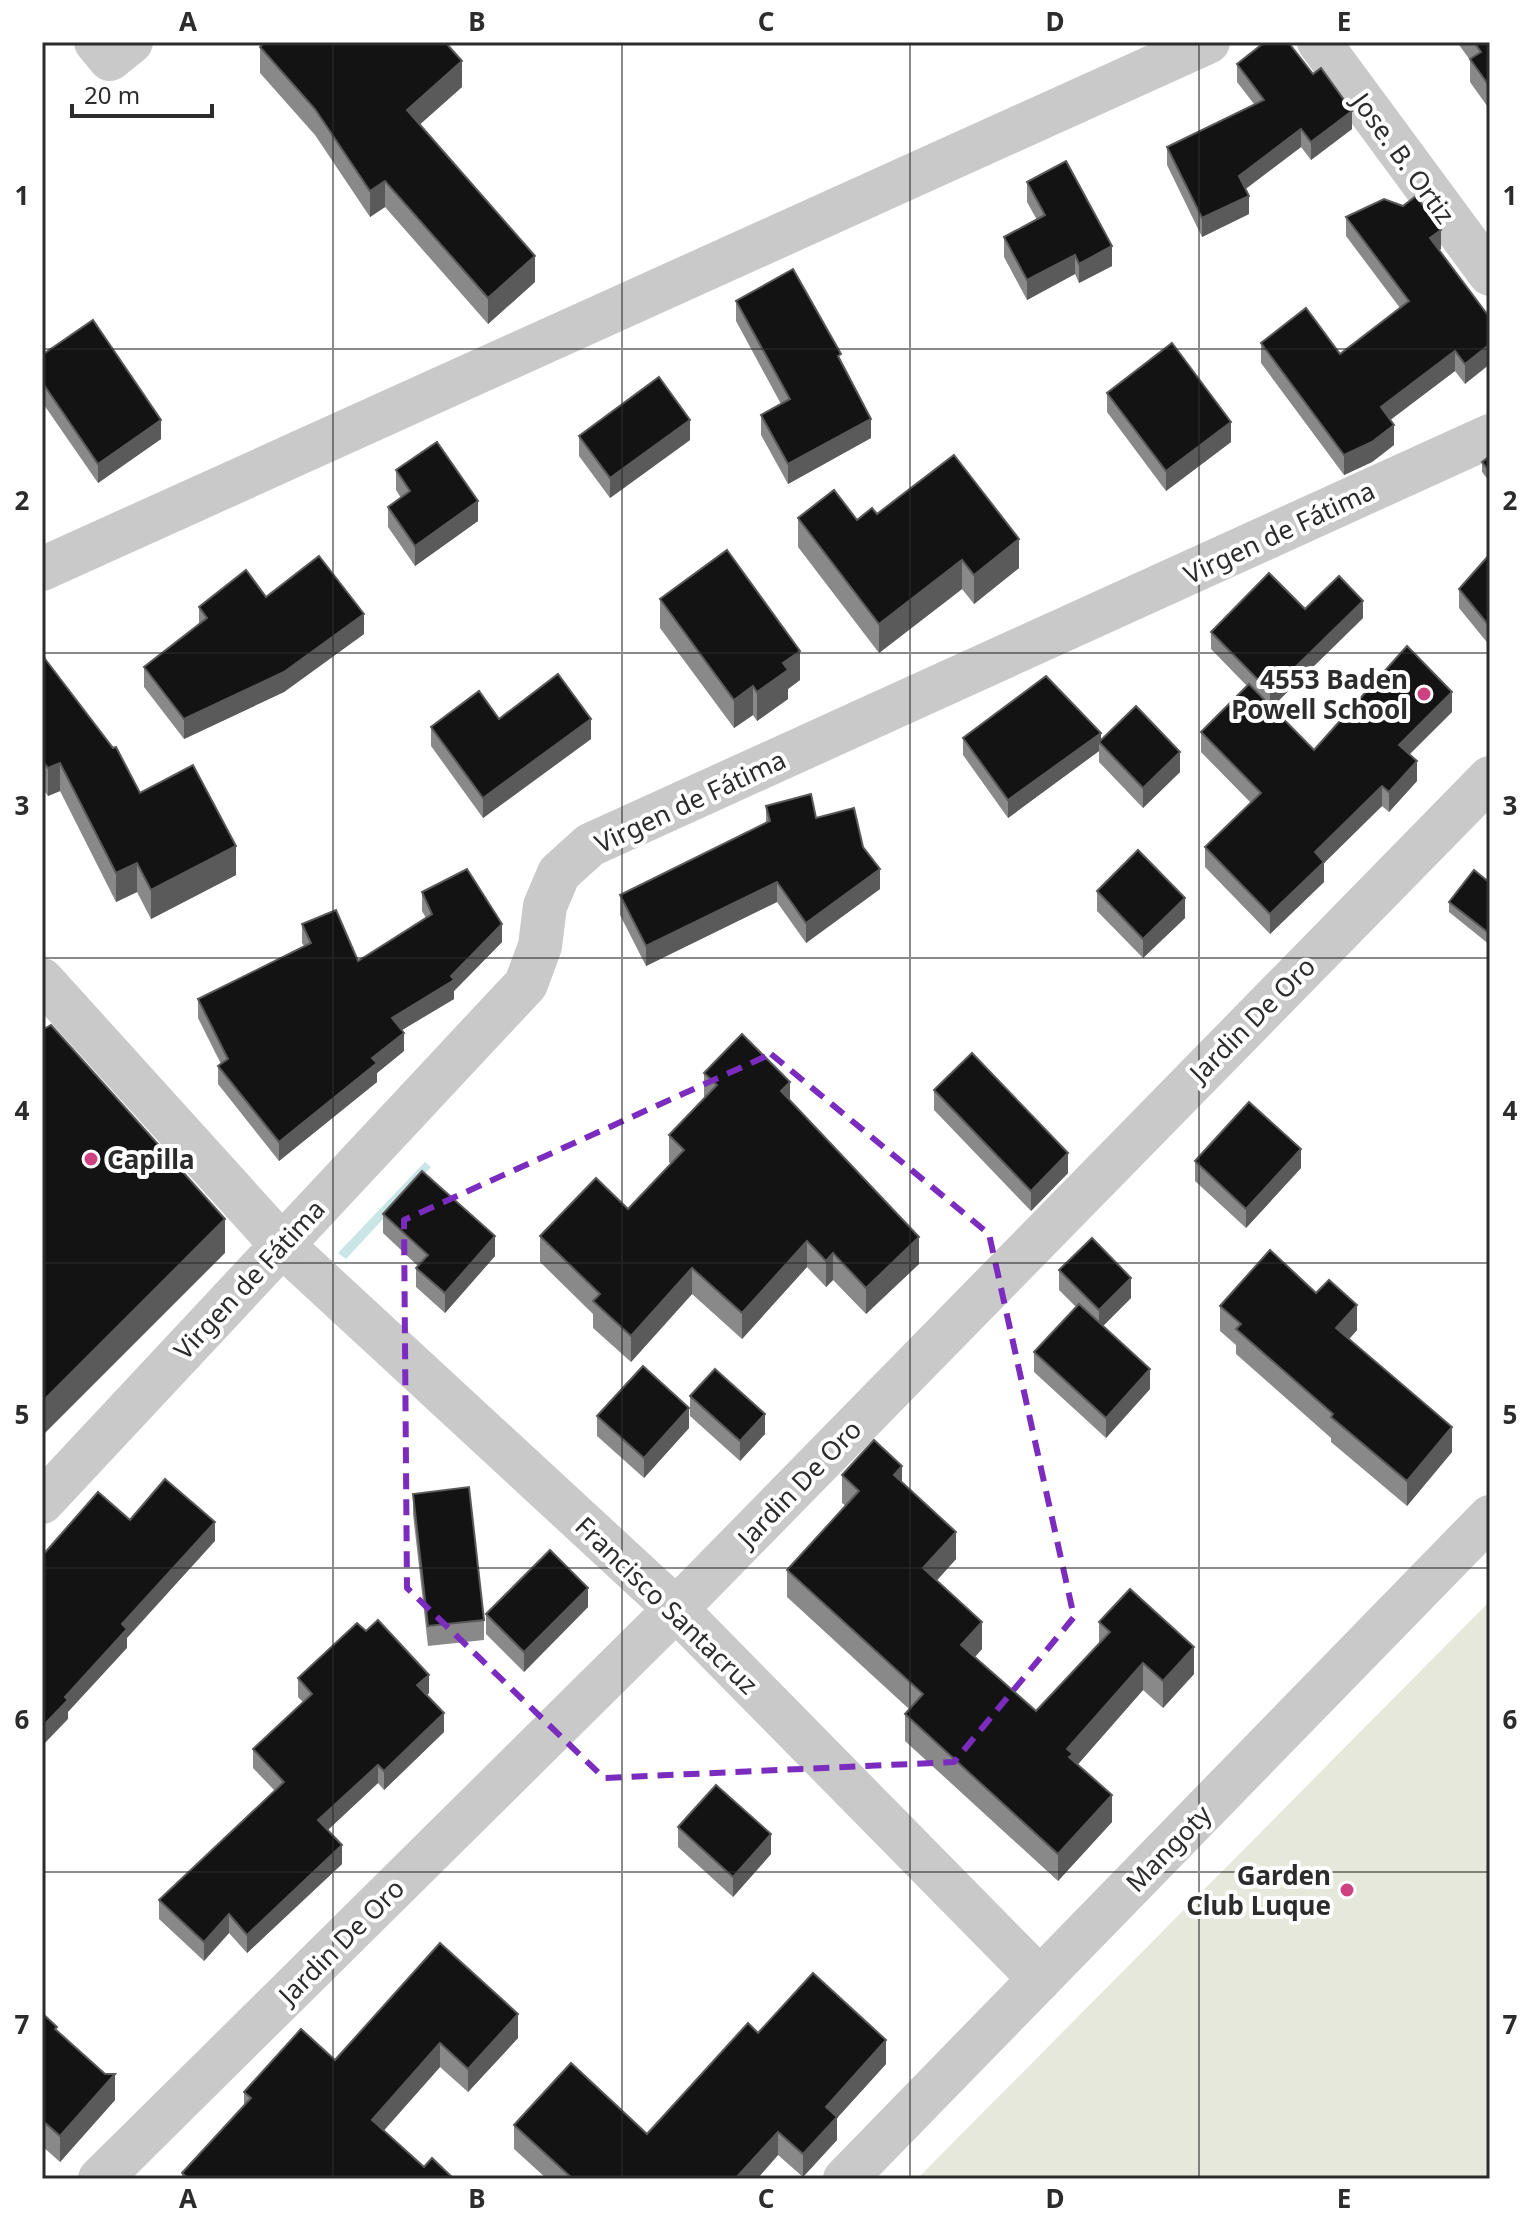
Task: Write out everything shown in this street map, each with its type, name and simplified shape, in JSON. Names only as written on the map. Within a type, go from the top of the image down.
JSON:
[{"type":"street","points":[[96,42],[110,59],[131,42]]},
{"type":"street","points":[[42,569],[1208,42]]},
{"type":"street","name":"Jose. B. Ortiz","points":[[1319,42],[1490,274]]},
{"type":"street","name":"Virgen de Fátima","points":[[42,1502],[526,984],[540,946],[545,906],[559,873],[590,845],[1490,436]]},
{"type":"street","name":"Jardin De Oro","points":[[100,2179],[676,1609],[1490,778]]},
{"type":"street","name":"Francisco Santacruz","points":[[42,980],[281,1244],[676,1609],[1040,1979]]},
{"type":"street","name":"Mangoty","points":[[845,2179],[1490,1517]]},
{"type":"highlighted area","points":[[771,1054],[989,1234],[1074,1617],[954,1762],[604,1778],[407,1588],[404,1220]]},
{"type":"shaded area","name":"Garden Club Luque","points":[[1490,1601],[1490,2179],[917,2179]]},
{"type":"water","points":[[425,1162],[431,1167],[346,1259],[338,1253]]},
{"type":"building","points":[[265,42],[445,42],[462,61],[407,110],[535,256],[488,298],[385,181],[370,191],[315,109],[260,47]]},
{"type":"building","points":[[1265,42],[1288,42],[1313,74],[1321,68],[1352,111],[1311,142],[1301,129],[1239,176],[1249,196],[1202,218],[1167,147],[1264,100],[1237,64]]},
{"type":"building","points":[[1474,42],[1490,42],[1490,87],[1470,59],[1481,52]]},
{"type":"building","points":[[1066,161],[1112,246],[1079,264],[1075,255],[1027,280],[1004,237],[1045,215],[1027,182]]},
{"type":"building","points":[[1416,196],[1441,230],[1430,238],[1490,318],[1490,344],[1465,364],[1455,351],[1381,407],[1394,425],[1372,442],[1344,455],[1261,343],[1306,308],[1340,354],[1409,301],[1346,217],[1384,199],[1403,206]]},
{"type":"building","points":[[793,269],[841,354],[838,356],[871,419],[788,464],[761,415],[790,399],[736,301]]},
{"type":"building","points":[[93,320],[161,420],[98,464],[42,382],[42,355]]},
{"type":"building","points":[[1172,343],[1231,422],[1166,471],[1107,393]]},
{"type":"building","points":[[659,377],[690,420],[610,478],[579,436]]},
{"type":"building","points":[[437,442],[478,501],[415,546],[388,507],[410,491],[396,470]]},
{"type":"building","points":[[954,455],[1019,539],[974,575],[962,560],[879,624],[798,518],[834,490],[857,520],[872,508],[877,514]]},
{"type":"building","points":[[1490,456],[1490,472],[1482,462]]},
{"type":"building","points":[[727,550],[800,651],[783,663],[788,670],[757,692],[753,686],[734,700],[660,599]]},
{"type":"building","points":[[1490,554],[1490,627],[1459,589]]},
{"type":"building","points":[[319,556],[364,614],[284,672],[184,719],[144,667],[207,618],[199,607],[246,570],[266,597]]},
{"type":"building","points":[[1269,573],[1305,609],[1339,576],[1363,601],[1270,692],[1211,632]]},
{"type":"building","points":[[1407,646],[1452,692],[1399,745],[1417,761],[1389,792],[1382,786],[1315,852],[1324,862],[1270,914],[1205,847],[1261,793],[1201,732],[1249,684],[1314,750]]},
{"type":"building","points":[[42,655],[113,748],[116,747],[140,793],[193,765],[236,846],[151,890],[137,863],[116,873],[60,763],[48,768],[42,760]]},
{"type":"building","points":[[558,674],[591,719],[483,798],[431,727],[479,691],[499,719]]},
{"type":"building","points":[[1046,676],[1101,733],[1008,800],[963,738]]},
{"type":"building","points":[[1136,706],[1180,752],[1143,788],[1099,742]]},
{"type":"building","points":[[811,794],[816,818],[854,808],[863,847],[880,869],[806,923],[777,882],[646,946],[620,895],[770,821],[766,806]]},
{"type":"building","points":[[1138,850],[1185,898],[1143,939],[1097,891]]},
{"type":"building","points":[[467,869],[502,924],[451,976],[454,980],[392,1018],[404,1033],[372,1058],[377,1063],[279,1142],[218,1066],[228,1059],[198,999],[311,943],[302,924],[336,910],[358,961],[432,914],[422,892]]},
{"type":"building","points":[[1474,870],[1490,883],[1490,934],[1449,902]]},
{"type":"building","name":"Capilla","points":[[51,1025],[225,1219],[42,1402],[42,1030]]},
{"type":"building","points":[[742,1034],[790,1082],[781,1091],[919,1237],[866,1288],[833,1253],[826,1261],[807,1241],[742,1313],[692,1268],[631,1336],[593,1301],[600,1294],[540,1236],[596,1178],[628,1209],[684,1150],[669,1135],[717,1085],[704,1073]]},
{"type":"building","points":[[972,1053],[1068,1153],[1031,1191],[934,1090]]},
{"type":"building","points":[[1249,1102],[1301,1149],[1246,1209],[1195,1161]]},
{"type":"building","points":[[422,1171],[495,1236],[445,1293],[416,1268],[428,1255],[383,1214]]},
{"type":"building","points":[[1092,1238],[1131,1278],[1099,1310],[1059,1270]]},
{"type":"building","points":[[1270,1250],[1316,1293],[1329,1280],[1357,1305],[1336,1328],[1452,1427],[1407,1481],[1331,1417],[1333,1414],[1236,1329],[1241,1324],[1220,1306]]},
{"type":"building","points":[[1079,1304],[1150,1369],[1106,1418],[1034,1352]]},
{"type":"building","points":[[643,1366],[689,1408],[644,1458],[597,1416]]},
{"type":"building","points":[[715,1369],[765,1414],[740,1441],[690,1396]]},
{"type":"building","points":[[874,1440],[902,1466],[894,1475],[956,1532],[923,1568],[982,1622],[961,1645],[1036,1711],[1110,1632],[1099,1622],[1130,1589],[1194,1647],[1163,1681],[1143,1663],[1067,1749],[1073,1754],[1069,1757],[1112,1795],[1058,1854],[905,1714],[923,1694],[787,1570],[859,1491],[842,1475]]},
{"type":"building","points":[[165,1479],[215,1522],[122,1624],[127,1629],[42,1727],[42,1556],[98,1492],[130,1520]]},
{"type":"building","points":[[469,1487],[484,1620],[428,1626],[413,1494]]},
{"type":"building","points":[[550,1550],[588,1588],[524,1652],[486,1614]]},
{"type":"building","points":[[378,1620],[429,1675],[417,1685],[444,1713],[384,1771],[378,1765],[318,1820],[342,1845],[247,1935],[229,1914],[204,1942],[159,1900],[284,1782],[253,1749],[312,1694],[298,1678],[357,1623],[366,1631]]},
{"type":"building","points":[[716,1785],[771,1834],[733,1877],[678,1827]]},
{"type":"building","points":[[440,1943],[518,2014],[468,2069],[440,2043],[372,2120],[424,2167],[432,2158],[454,2179],[189,2179],[182,2173],[251,2098],[244,2092],[301,2029],[335,2060]]},
{"type":"building","points":[[813,1973],[886,2040],[826,2107],[837,2117],[803,2154],[778,2132],[735,2179],[573,2179],[514,2125],[571,2063],[647,2134],[748,2023],[758,2033]]},
{"type":"building","points":[[42,2013],[57,2027],[55,2029],[105,2074],[115,2074],[60,2136],[42,2120]]},
{"type":"place","name":"4553 Baden Powell School","points":[[1424,694]]},
{"type":"place","name":"Capilla","points":[[91,1159]]},
{"type":"place","name":"Garden Club Luque","points":[[1347,1890]]}]
